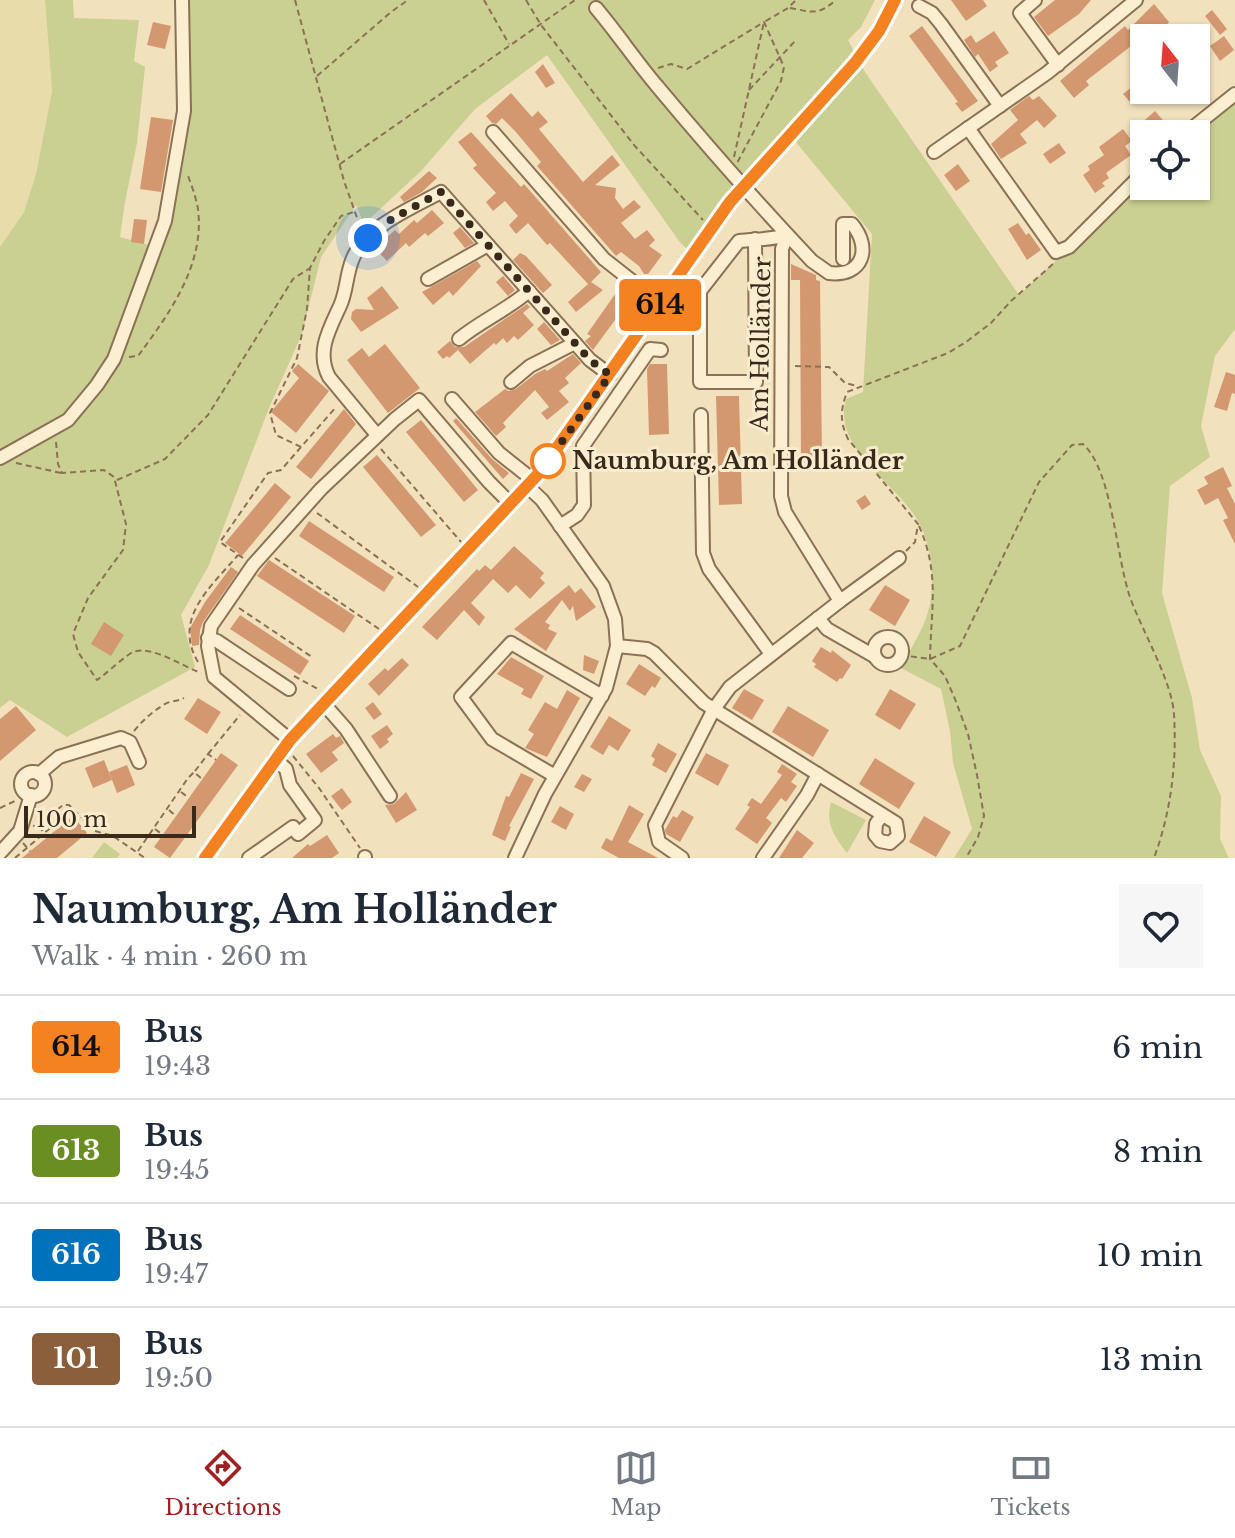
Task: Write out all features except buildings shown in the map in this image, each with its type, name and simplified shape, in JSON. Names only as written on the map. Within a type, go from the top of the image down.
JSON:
[{"type":"street","points":[[0,458],[68,420],[114,359],[165,221],[184,111],[182,0]]},
{"type":"street","points":[[205,858],[288,743],[530,483],[742,186],[861,56],[879,31],[895,0]]},
{"type":"street","points":[[1035,0],[1020,13],[1058,65]]},
{"type":"street","points":[[934,152],[1058,65],[1136,0]]},
{"type":"street","points":[[919,6],[932,13],[941,24],[1000,106]]},
{"type":"street","name":"Am Holländer","points":[[596,8],[731,174],[821,268],[837,274],[854,268],[863,256],[862,239],[852,224],[843,224],[843,259]]},
{"type":"street","points":[[1202,120],[1235,94]]},
{"type":"street","points":[[968,128],[1062,250],[1130,185]]},
{"type":"street","points":[[493,132],[604,259],[660,303]]},
{"type":"street","points":[[375,437],[323,366],[325,338],[345,296],[348,270],[355,253],[392,219],[441,192],[590,360],[610,375]]},
{"type":"street","points":[[755,239],[756,382],[700,382],[700,291],[739,241],[755,239],[787,235]]},
{"type":"street","name":"Am Holländer","points":[[787,235],[782,249],[782,504],[840,601]]},
{"type":"street","points":[[428,279],[488,245]]},
{"type":"street","points":[[459,339],[529,291]]},
{"type":"street","points":[[511,382],[530,366],[575,343]]},
{"type":"street","points":[[560,526],[577,515],[584,505],[583,446],[650,349],[661,350]]},
{"type":"street","points":[[452,399],[530,483],[608,596],[615,619],[617,646],[611,678],[555,776],[515,858]]},
{"type":"street","points":[[288,743],[249,705],[214,677],[208,638],[211,626],[253,565],[306,505],[375,437],[419,400],[511,504]]},
{"type":"street","points":[[701,415],[703,553],[709,569],[771,654]]},
{"type":"street","points":[[682,858],[659,842],[655,825],[714,709],[730,687],[899,558]]},
{"type":"street","points":[[818,618],[827,629],[874,656],[880,663],[888,665],[896,662],[901,655],[898,642],[885,637],[877,642],[874,656]]},
{"type":"street","points":[[208,638],[288,688]]},
{"type":"street","points":[[555,776],[492,739],[461,697],[511,643],[602,696]]},
{"type":"street","points":[[617,646],[647,649],[654,653],[714,709],[882,815]]},
{"type":"street","points":[[324,704],[346,729],[390,796]]},
{"type":"street","points":[[0,853],[24,824],[28,794],[21,786],[22,778],[32,772],[39,774],[59,757],[115,739],[127,739],[139,762]]},
{"type":"street","points":[[249,858],[293,827],[298,834],[315,820],[290,785],[286,769],[275,759]]},
{"type":"street","points":[[763,858],[818,774]]},
{"type":"path","points":[[295,0],[358,226],[368,238]]},
{"type":"path","points":[[316,77],[408,0]]},
{"type":"path","points":[[484,0],[510,46]]},
{"type":"path","points":[[526,0],[541,25],[634,145],[703,220]]},
{"type":"path","points":[[340,164],[575,0]]},
{"type":"path","points":[[646,72],[671,64],[687,69],[788,8],[796,0]]},
{"type":"path","points":[[788,8],[815,13],[836,0]]},
{"type":"path","points":[[731,174],[781,81],[784,67],[764,22]]},
{"type":"path","points":[[731,174],[764,22]]},
{"type":"path","points":[[748,91],[797,39]]},
{"type":"path","points":[[114,359],[138,356],[186,281],[198,239],[198,208],[184,166]]},
{"type":"path","points":[[301,447],[276,435],[270,413],[297,358],[307,309],[310,268],[341,216],[354,212]]},
{"type":"path","points":[[966,858],[978,837],[984,816],[968,734],[945,676],[930,659],[934,577],[926,542],[918,524],[877,478],[844,431],[841,407],[847,392],[858,386],[948,353],[966,342],[991,323],[1057,261],[1062,250]]},
{"type":"path","points":[[116,481],[165,459],[208,415],[293,279],[310,268]]},
{"type":"path","points":[[782,366],[829,367],[845,383],[858,386]]},
{"type":"path","points":[[253,565],[220,542],[268,473],[281,470],[345,398]]},
{"type":"path","points":[[62,473],[56,445],[58,430],[68,420]]},
{"type":"path","points":[[375,437],[468,549]]},
{"type":"path","points":[[901,655],[930,659],[960,646],[1039,482],[1072,445],[1083,444],[1092,452],[1101,478],[1129,596],[1174,710],[1172,793],[1154,858]]},
{"type":"path","points":[[0,458],[30,468],[62,473],[104,470],[116,481],[126,524],[123,550],[88,598],[73,634],[78,652],[97,680],[132,652],[147,650],[214,677]]},
{"type":"path","points":[[306,505],[426,594]]},
{"type":"path","points":[[899,558],[915,542],[918,524]]},
{"type":"path","points":[[265,550],[368,620],[386,636]]},
{"type":"path","points":[[228,600],[312,657]]},
{"type":"path","points":[[288,688],[295,675],[318,689]]},
{"type":"path","points":[[127,739],[146,717],[169,702],[184,698]]},
{"type":"path","points":[[130,858],[249,705]]},
{"type":"path","points":[[288,743],[365,858]]},
{"type":"path","points":[[208,754],[216,760]]},
{"type":"path","points":[[194,772],[202,779]]},
{"type":"path","points":[[180,791],[189,798]]},
{"type":"path","points":[[0,808],[28,794]]},
{"type":"path","points":[[24,824],[38,825],[63,805],[69,805],[95,831],[113,836],[145,858]]},
{"type":"path","points":[[168,810],[176,816]]},
{"type":"path","points":[[55,811],[64,823]]},
{"type":"path","points":[[15,858],[68,813]]},
{"type":"path","points":[[38,825],[47,837]]},
{"type":"path","points":[[154,828],[163,835]]},
{"type":"shaded area","points":[[0,0],[45,0],[52,91],[36,174],[24,212],[0,247]]},
{"type":"green space","points":[[45,0],[73,0],[74,18],[139,20],[134,61],[145,67],[137,143],[120,237],[156,247],[184,100],[186,0],[875,0],[861,27],[848,40],[865,72],[1019,295],[1130,192],[1130,200],[1210,200],[1209,120],[1235,98],[1235,329],[1215,356],[1201,426],[1210,457],[1170,486],[1162,593],[1192,698],[1200,750],[1221,796],[1220,839],[1229,858],[954,858],[972,829],[953,763],[941,689],[901,668],[928,612],[932,590],[927,542],[908,507],[857,450],[848,434],[844,417],[846,399],[863,392],[872,234],[785,129],[735,184],[689,251],[547,55],[475,109],[421,171],[364,224],[356,205],[321,257],[302,334],[269,408],[209,565],[181,615],[195,667],[67,737],[10,700],[0,708],[0,247],[24,212],[36,174],[52,91]]},
{"type":"green space","points":[[831,802],[866,820],[847,853],[832,829],[829,816]]},
{"type":"green space","points":[[104,842],[120,854],[117,858],[92,858]]},
{"type":"bus line","name":"614","points":[[205,858],[290,740],[540,472],[742,186],[855,63],[879,31],[895,0]]},
{"type":"place","name":"Naumburg, Am Holländer","points":[[548,461]]},
{"type":"route","points":[[368,238],[392,219],[441,192],[590,360],[610,375],[548,461]]}]
